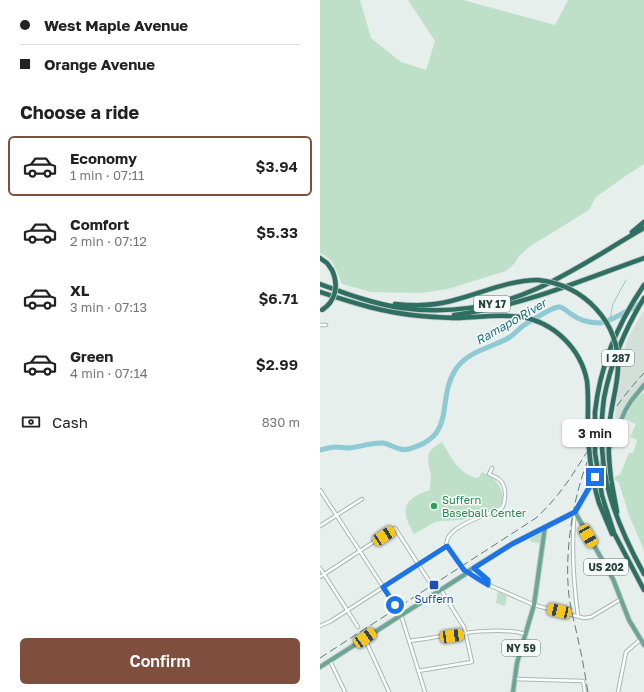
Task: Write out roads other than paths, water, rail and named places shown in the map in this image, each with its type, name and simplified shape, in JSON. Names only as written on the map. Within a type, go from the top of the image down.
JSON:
[{"type":"highway","points":[[604,251],[644,222]]},
{"type":"highway","name":"NY 17","points":[[369,300],[400,308],[429,310],[458,309],[487,305],[515,297],[556,280],[644,228]]},
{"type":"highway","points":[[320,258],[327,263],[336,279],[335,291],[330,302],[321,310]]},
{"type":"highway","name":"NY 17","points":[[442,317],[478,312],[508,305],[644,258]]},
{"type":"highway","name":"I 287","points":[[320,284],[369,300],[413,305],[435,304],[456,300],[515,282],[538,280],[565,286],[587,299],[604,318],[613,336],[617,352],[618,366],[609,432],[611,479],[615,502],[624,535]]},
{"type":"highway","points":[[630,565],[614,534],[602,496],[595,453],[595,412],[603,368],[610,348],[622,322],[644,285]]},
{"type":"highway","points":[[320,292],[362,306],[389,312],[421,316],[458,318],[515,316],[534,320],[556,331],[573,348],[582,366],[587,386],[589,458],[593,482],[599,503],[612,534],[644,590]]},
{"type":"highway","points":[[644,298],[630,323],[615,357],[604,398],[602,438],[606,484],[613,508],[624,535],[644,574]]},
{"type":"main road","points":[[320,667],[512,544],[575,512],[590,487],[612,443],[625,411],[644,385]]},
{"type":"main road","name":"US 202","points":[[575,512],[613,579],[630,620],[644,645]]},
{"type":"main road","name":"NY 59","points":[[512,692],[525,634],[534,606],[545,527]]},
{"type":"street","points":[[320,325],[326,325]]},
{"type":"street","points":[[492,468],[489,474],[502,482],[504,489],[504,503],[502,508],[466,522],[448,537],[446,542],[447,546],[464,570],[488,585],[534,606],[584,618],[590,617],[621,598]]},
{"type":"street","points":[[320,490],[395,605]]},
{"type":"street","points":[[320,526],[362,499]]},
{"type":"street","points":[[575,512],[573,524],[573,570],[578,616]]},
{"type":"street","points":[[320,577],[396,528],[429,581]]},
{"type":"street","points":[[320,626],[447,546]]},
{"type":"street","points":[[320,568],[358,628]]},
{"type":"street","points":[[472,569],[488,580],[488,585]]},
{"type":"street","points":[[418,671],[470,662],[466,634],[461,621],[441,589]]},
{"type":"street","points":[[400,615],[425,692]]},
{"type":"street","points":[[409,641],[466,634],[508,631],[525,634]]},
{"type":"street","points":[[365,638],[389,692]]},
{"type":"street","points":[[618,692],[626,652],[640,640]]},
{"type":"street","points":[[330,661],[345,692]]},
{"type":"street","points":[[514,678],[583,681],[585,692]]},
{"type":"waterway","points":[[610,319],[613,304],[626,280]]},
{"type":"waterway","name":"Ramapo River","points":[[320,450],[333,447],[350,448],[379,443],[405,450],[425,443],[434,435],[440,426],[450,381],[456,369],[474,353],[503,341],[524,325],[557,307],[560,307],[574,316],[589,322],[600,323],[616,317],[643,302]]},
{"type":"railway","points":[[320,658],[536,518],[561,491],[617,406],[644,373]]},
{"type":"railway","points":[[588,692],[569,596],[568,561],[571,524],[579,488],[590,455]]},
{"type":"place","name":"Suffern Baseball Center","points":[[434,506]]},
{"type":"place","name":"Suffern","points":[[434,585]]}]
